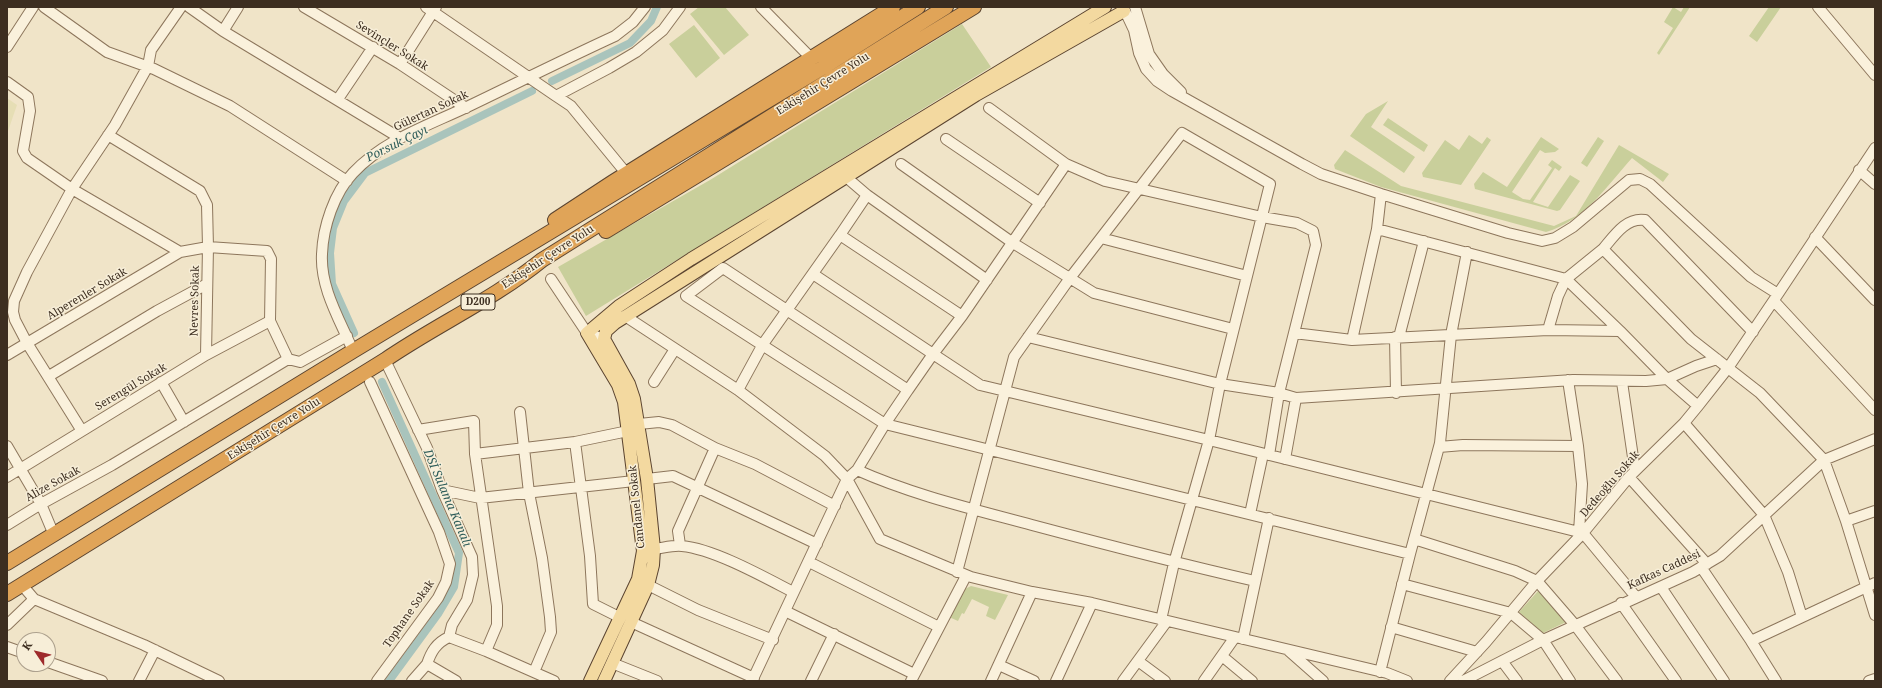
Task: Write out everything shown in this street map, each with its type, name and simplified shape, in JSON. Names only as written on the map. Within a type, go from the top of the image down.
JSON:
[{"type":"highway","points":[[509,258],[564,213],[893,7]]},
{"type":"highway","name":"Eskişehir Çevre Yolu","points":[[7,563],[918,7]]},
{"type":"highway","name":"Eskişehir Çevre Yolu","points":[[7,594],[385,360],[414,340],[524,274],[542,260],[946,7]]},
{"type":"highway","points":[[542,260],[599,236],[974,7]]},
{"type":"main road","points":[[587,333],[619,306],[691,259],[1105,7]]},
{"type":"main road","points":[[604,681],[612,663],[626,620],[648,585],[653,565],[654,549],[647,479],[634,399],[628,384],[604,339],[606,331],[625,316],[976,95],[1127,9]]},
{"type":"main road","name":"Candanel Sokak","points":[[587,333],[618,385],[624,402],[643,551],[638,579],[626,620],[590,681]]},
{"type":"street","points":[[7,47],[33,7]]},
{"type":"street","points":[[44,7],[107,52],[148,66],[230,106],[347,181]]},
{"type":"street","points":[[82,431],[27,343],[15,320],[13,312],[14,301],[27,272],[72,189],[108,135],[148,66],[151,50],[181,7]]},
{"type":"street","points":[[189,7],[223,31],[338,99],[400,138]]},
{"type":"street","points":[[223,31],[238,7]]},
{"type":"street","name":"Sevinçler Sokak","points":[[304,7],[373,47],[466,108]]},
{"type":"street","name":"Gülertan Sokak","points":[[353,351],[325,286],[322,254],[332,208],[347,181],[362,164],[400,138],[615,36],[633,22],[645,7]]},
{"type":"street","points":[[556,96],[636,52],[663,30],[680,7]]},
{"type":"street","points":[[761,7],[811,58]]},
{"type":"street","points":[[1818,7],[1875,75]]},
{"type":"street","points":[[400,64],[432,8],[571,106],[626,173]]},
{"type":"street","points":[[1127,9],[1134,30],[1139,53],[1146,69],[1157,81],[1256,139],[1321,174],[1508,233],[1542,241],[1555,238],[1573,228],[1629,180],[1640,179],[1650,184],[1751,277],[1776,297],[1875,410]]},
{"type":"street","points":[[338,99],[373,47]]},
{"type":"street","points":[[7,82],[28,97],[30,111],[23,151],[27,158],[72,189],[180,252],[208,247],[267,251],[271,259],[270,321],[288,359],[300,362],[347,336]]},
{"type":"street","points":[[989,108],[1066,164],[1105,181],[1262,217],[1296,223],[1313,231],[1316,245],[1279,394],[1266,454],[1250,514]]},
{"type":"street","points":[[785,611],[834,634],[912,677],[939,627],[961,574],[973,509],[1014,357],[1070,278],[1138,188],[1182,133],[1270,184],[1220,384],[1210,440],[1174,563],[1164,620],[1138,661],[1123,681]]},
{"type":"street","name":"Nevres Sokak","points":[[108,135],[200,191],[207,205],[208,247],[206,355]]},
{"type":"street","points":[[946,138],[1040,203]]},
{"type":"street","name":"Dedeoğlu Sokak","points":[[1450,681],[1632,474],[1684,423],[1698,406],[1728,368],[1753,332],[1815,236],[1875,148]]},
{"type":"street","points":[[901,164],[1013,242],[1094,293],[1233,329]]},
{"type":"street","points":[[575,442],[590,556],[593,604],[753,680],[773,640],[793,592],[809,562],[847,480],[857,470],[908,390],[962,316],[1066,164]]},
{"type":"street","points":[[1859,170],[1875,184]]},
{"type":"street","points":[[846,177],[867,195],[987,280]]},
{"type":"street","points":[[1352,340],[1377,229],[1381,194]]},
{"type":"street","points":[[738,390],[763,344],[867,195]]},
{"type":"street","points":[[1548,330],[1558,296],[1566,279],[1603,249],[1626,224],[1636,219],[1645,220],[1753,332]]},
{"type":"street","points":[[1377,229],[1566,279],[1620,330],[1667,379],[1698,406]]},
{"type":"street","points":[[840,234],[962,316]]},
{"type":"street","points":[[1815,236],[1875,300]]},
{"type":"street","points":[[1101,238],[1247,276]]},
{"type":"street","points":[[1396,393],[1397,337],[1424,241]]},
{"type":"street","points":[[1603,249],[1691,338],[1760,393],[1824,460],[1871,585],[1875,615]]},
{"type":"street","name":"Alperenler Sokak","points":[[7,355],[180,252]]},
{"type":"street","points":[[1380,672],[1414,539],[1428,494],[1439,447],[1451,335],[1467,252]]},
{"type":"street","points":[[908,390],[788,309],[723,268],[686,296],[763,344],[885,424],[1410,554]]},
{"type":"street","points":[[813,274],[980,385],[1210,440],[1581,533],[1636,597]]},
{"type":"street","name":"Candanel Sokak","points":[[551,279],[587,333]]},
{"type":"street","points":[[49,376],[158,310],[207,284]]},
{"type":"street","points":[[625,316],[738,390],[825,456],[847,480],[880,539],[961,574],[1032,592],[1092,603],[1164,620],[1380,672],[1407,681]]},
{"type":"street","name":"Serengül Sokak","points":[[13,472],[206,355],[270,321]]},
{"type":"street","points":[[1294,333],[1352,340],[1548,330],[1620,330]]},
{"type":"street","points":[[587,333],[604,339]]},
{"type":"street","points":[[1028,337],[1220,384],[1296,398],[1446,390],[1568,380],[1622,382],[1667,379],[1696,366],[1717,359]]},
{"type":"street","points":[[654,382],[675,349]]},
{"type":"street","name":"Alize Sokak","points":[[7,525],[41,504],[112,465],[288,359]]},
{"type":"street","points":[[385,360],[418,430],[442,490],[472,556],[473,575],[467,600],[452,625],[449,637]]},
{"type":"street","points":[[1568,380],[1582,484],[1581,533]]},
{"type":"street","points":[[162,382],[184,422]]},
{"type":"street","name":"Tophane Sokak","points":[[370,382],[439,532],[450,564],[446,582],[438,598],[377,681]]},
{"type":"street","points":[[1622,382],[1632,474],[1704,566],[1776,681]]},
{"type":"street","points":[[1285,459],[1296,398]]},
{"type":"street","points":[[520,412],[529,493],[542,558],[551,632],[534,672]]},
{"type":"street","points":[[418,430],[474,421],[475,454],[480,498],[497,606],[497,625],[486,651]]},
{"type":"street","points":[[639,424],[659,422],[672,425],[715,448],[755,464],[835,506]]},
{"type":"street","points":[[1684,423],[1764,516],[1788,572],[1802,617]]},
{"type":"street","points":[[475,454],[575,442],[628,432]]},
{"type":"street","name":"Kafkas Caddesi","points":[[1463,681],[1542,640],[1704,566],[1720,556],[1824,460],[1875,439]]},
{"type":"street","points":[[1439,447],[1462,444],[1578,446]]},
{"type":"street","points":[[7,446],[13,472],[41,504],[54,535]]},
{"type":"street","points":[[680,545],[678,531],[696,487],[715,448]]},
{"type":"street","points":[[857,470],[894,486],[973,509],[1174,563],[1255,581]]},
{"type":"street","points":[[647,479],[673,476],[817,544]]},
{"type":"street","points":[[442,490],[480,498],[634,481]]},
{"type":"street","points":[[1846,521],[1875,511]]},
{"type":"street","points":[[1204,681],[1222,656],[1239,638],[1255,581],[1268,518]]},
{"type":"street","points":[[1414,539],[1515,571],[1537,581],[1575,625],[1617,681]]},
{"type":"street","points":[[654,549],[680,545],[696,547],[759,574],[793,592]]},
{"type":"street","points":[[809,562],[939,627]]},
{"type":"street","points":[[1402,584],[1511,613],[1542,640],[1570,681]]},
{"type":"street","points":[[22,585],[34,599],[154,650],[219,681]]},
{"type":"street","points":[[648,585],[698,610],[773,640]]},
{"type":"street","points":[[1751,641],[1871,585]]},
{"type":"street","points":[[1660,586],[1724,681]]},
{"type":"street","points":[[991,681],[1032,592]]},
{"type":"street","points":[[7,625],[34,599]]},
{"type":"street","points":[[1056,681],[1092,603]]},
{"type":"street","points":[[1621,604],[1676,681]]},
{"type":"street","points":[[1391,627],[1477,652]]},
{"type":"street","points":[[813,680],[834,634]]},
{"type":"street","points":[[412,681],[427,664],[431,651],[443,640],[449,637],[486,651],[554,681]]},
{"type":"street","points":[[139,681],[154,650]]},
{"type":"street","points":[[1288,650],[1323,681]]},
{"type":"street","points":[[1222,656],[1252,681]]},
{"type":"street","points":[[1138,661],[1165,681]]},
{"type":"street","points":[[1502,661],[1517,681]]},
{"type":"street","points":[[612,663],[657,681]]},
{"type":"street","points":[[427,664],[456,681]]},
{"type":"street","points":[[56,665],[102,681]]},
{"type":"street","points":[[999,665],[1034,681]]},
{"type":"street","points":[[1869,681],[1875,679]]},
{"type":"shaded area","points":[[7,98],[17,105],[7,134]]},
{"type":"green space","points":[[699,7],[725,7],[749,35],[724,55],[690,14]]},
{"type":"green space","points":[[1673,7],[1681,12],[1684,7],[1690,7],[1659,55],[1657,53],[1673,28],[1664,22]]},
{"type":"green space","points":[[1769,7],[1781,7],[1757,42],[1749,36]]},
{"type":"green space","points":[[962,24],[991,67],[586,316],[558,267],[710,180]]},
{"type":"green space","points":[[694,25],[720,58],[696,78],[669,44]]},
{"type":"green space","points":[[1388,101],[1371,127],[1415,157],[1404,173],[1350,136],[1366,114]]},
{"type":"green space","points":[[1388,118],[1428,145],[1424,152],[1383,125]]},
{"type":"green space","points":[[1469,135],[1482,144],[1487,137],[1491,140],[1461,185],[1423,177],[1422,173],[1445,140],[1459,150]]},
{"type":"green space","points":[[1541,137],[1559,149],[1555,152],[1545,153],[1540,150],[1512,192],[1523,199],[1530,200],[1552,168],[1548,165],[1552,160],[1562,167],[1559,171],[1555,168],[1533,202],[1548,207],[1570,175],[1580,181],[1560,210],[1557,211],[1475,189],[1474,184],[1483,172],[1507,187]]},
{"type":"green space","points":[[1598,137],[1604,141],[1587,167],[1581,163]]},
{"type":"green space","points":[[1619,145],[1669,174],[1663,182],[1632,158],[1604,191],[1583,211],[1572,220],[1560,227],[1546,232],[1381,187],[1335,169],[1334,165],[1345,150],[1401,186],[1554,226],[1576,216]]},
{"type":"green space","points":[[971,586],[1008,595],[995,620],[986,616],[989,607],[972,599],[964,614],[962,613],[958,621],[949,617],[963,590]]},
{"type":"green space","points":[[1539,590],[1566,622],[1543,633],[1519,612]]},
{"type":"waterway","name":"Porsuk Çayı","points":[[552,81],[630,43],[651,21],[657,7]]},
{"type":"waterway","name":"Porsuk Çayı","points":[[354,333],[332,284],[330,253],[333,228],[344,201],[365,173],[532,91]]},
{"type":"waterway","name":"DSİ Sulama Kanalı","points":[[382,382],[459,553],[454,587],[438,614],[389,681]]}]
